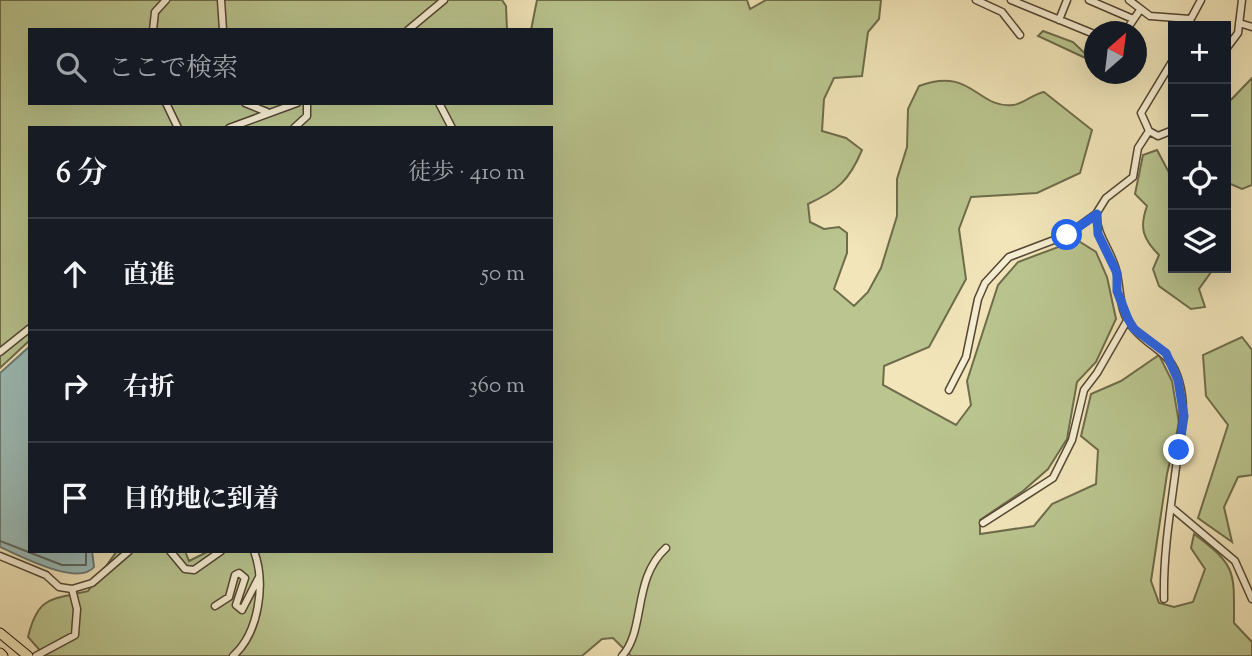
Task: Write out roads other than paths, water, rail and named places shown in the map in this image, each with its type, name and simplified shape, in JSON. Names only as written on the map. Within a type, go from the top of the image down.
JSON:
[{"type":"highway","points":[[0,633],[25,656]]},
{"type":"highway","points":[[0,639],[25,656]]},
{"type":"street","points":[[153,28],[155,12],[166,0]]},
{"type":"street","points":[[221,0],[223,28]]},
{"type":"street","points":[[410,28],[444,0]]},
{"type":"street","points":[[976,0],[1002,12],[1020,34]]},
{"type":"street","points":[[1011,0],[1084,30]]},
{"type":"street","points":[[1059,20],[1068,0]]},
{"type":"street","points":[[1089,0],[1133,19],[1140,10]]},
{"type":"street","points":[[1129,0],[1140,10],[1174,21]]},
{"type":"street","points":[[1191,21],[1201,0]]},
{"type":"street","points":[[1231,42],[1238,33],[1240,1]]},
{"type":"street","points":[[1239,23],[1252,27]]},
{"type":"street","points":[[1168,68],[1141,113],[1149,131],[1158,136],[1168,132]]},
{"type":"street","points":[[167,105],[177,126]]},
{"type":"street","points":[[250,105],[267,112]]},
{"type":"street","points":[[234,126],[290,105]]},
{"type":"street","points":[[296,126],[307,116],[307,105]]},
{"type":"street","points":[[440,105],[451,126]]},
{"type":"street","points":[[949,390],[966,357],[978,299],[985,283],[1009,257],[1077,230],[1097,214],[1106,198],[1133,177],[1139,148],[1149,131]]},
{"type":"street","points":[[1097,214],[1098,234],[1117,273],[1117,291],[1128,319],[1134,329],[1166,353],[1178,380],[1184,427],[1166,538],[1164,599]]},
{"type":"street","points":[[983,523],[1053,478],[1072,440],[1084,390],[1128,319]]},
{"type":"street","points":[[0,352],[28,330]]},
{"type":"street","points":[[1172,508],[1235,561],[1252,599]]},
{"type":"street","points":[[622,656],[632,640],[636,611],[649,573],[657,556],[666,548]]},
{"type":"street","points":[[0,556],[46,575],[59,587],[72,589],[92,583],[127,553]]},
{"type":"street","points":[[172,553],[185,569],[194,570],[218,553]]},
{"type":"street","points":[[233,656],[250,636],[259,577],[254,553]]},
{"type":"street","points":[[215,606],[229,597],[235,575],[239,573],[245,578],[236,605],[242,610],[259,577]]},
{"type":"street","points":[[36,656],[75,635],[77,609],[72,589]]},
{"type":"water","points":[[28,348],[28,553],[92,553],[94,567],[86,572],[62,572],[48,568],[0,547],[0,373]]}]
